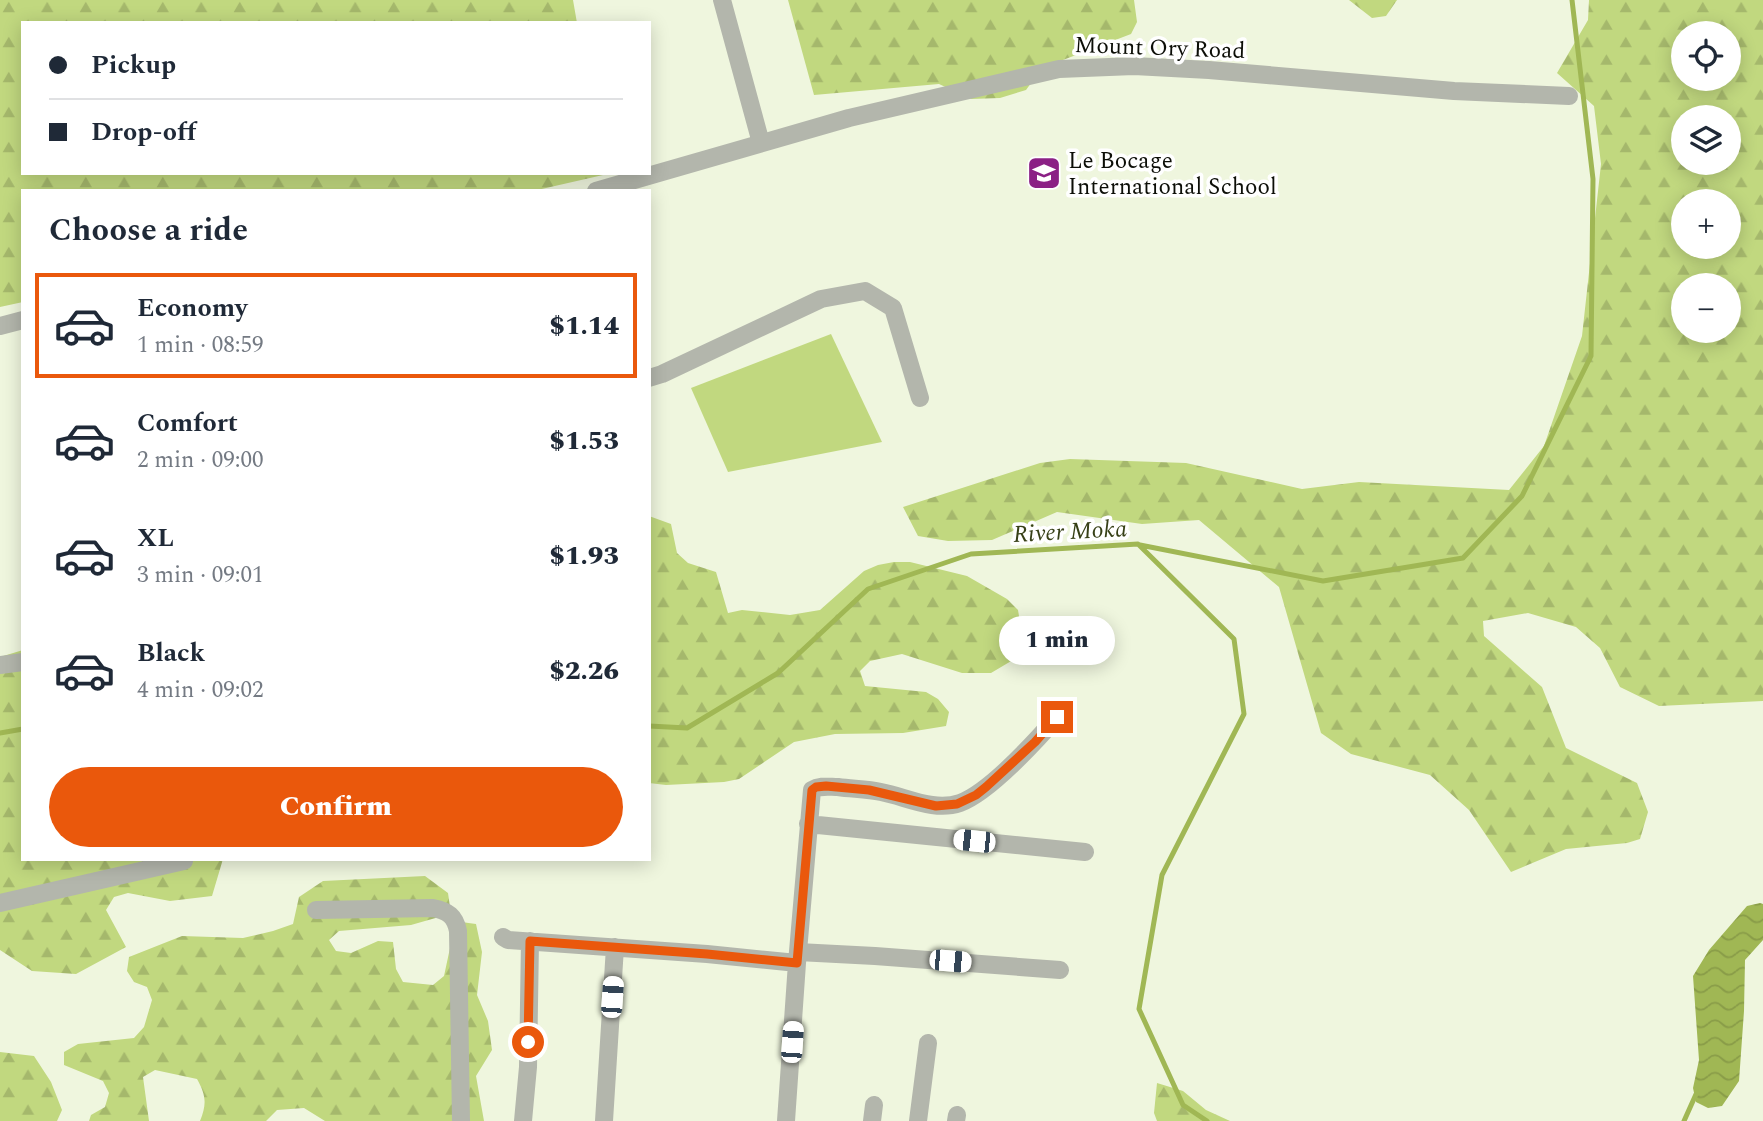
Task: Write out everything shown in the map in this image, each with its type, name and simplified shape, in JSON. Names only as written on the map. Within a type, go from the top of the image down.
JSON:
[{"type":"street","points":[[722,0],[761,143]]},
{"type":"street","name":"Mount Ory Road","points":[[603,189],[849,118],[1059,69],[1134,66],[1454,91],[1569,96]]},
{"type":"street","points":[[651,377],[821,299],[865,291],[893,308],[920,398]]},
{"type":"street","points":[[0,326],[21,321]]},
{"type":"street","points":[[0,665],[21,662]]},
{"type":"street","points":[[786,1121],[812,790],[816,787],[881,792],[936,806],[962,802],[986,787],[1035,742],[1057,717]]},
{"type":"street","points":[[808,824],[1085,852]]},
{"type":"street","points":[[0,903],[184,861]]},
{"type":"street","points":[[316,910],[433,908],[446,911],[453,918],[458,931],[461,1121]]},
{"type":"street","points":[[503,937],[508,940],[707,954],[797,958],[887,957],[1060,970]]},
{"type":"street","points":[[523,1121],[530,941]]},
{"type":"street","points":[[604,1121],[615,947]]},
{"type":"street","points":[[918,1121],[928,1043]]},
{"type":"green space","points":[[0,0],[573,0],[577,21],[21,21],[21,175],[603,175],[542,189],[21,189],[21,302],[0,307]]},
{"type":"green space","points":[[788,0],[1134,0],[1137,22],[1131,34],[1042,68],[1026,90],[1000,98],[971,99],[939,84],[814,95]]},
{"type":"green space","points":[[1349,0],[1397,0],[1386,16],[1372,18]]},
{"type":"green space","points":[[1589,0],[1763,0],[1763,701],[1659,706],[1620,687],[1600,648],[1576,627],[1528,613],[1483,621],[1484,636],[1542,687],[1566,748],[1637,783],[1648,812],[1640,839],[1627,843],[1566,849],[1511,872],[1469,810],[1430,775],[1351,754],[1321,733],[1279,587],[1199,520],[1142,524],[1057,512],[992,540],[948,541],[918,536],[903,507],[1040,463],[1070,459],[1186,463],[1302,489],[1359,482],[1509,490],[1544,446],[1582,336],[1601,164],[1594,106],[1557,73],[1588,20]]},
{"type":"green space","points":[[831,334],[882,442],[728,472],[691,388]]},
{"type":"green space","points":[[651,517],[671,524],[677,553],[688,563],[716,572],[728,613],[742,610],[790,615],[820,610],[864,571],[894,562],[910,562],[967,576],[1007,599],[1018,610],[1024,646],[1018,657],[991,673],[962,673],[902,654],[870,661],[860,671],[865,686],[926,692],[938,699],[949,712],[946,726],[903,733],[835,734],[794,742],[739,779],[666,785],[651,783]]},
{"type":"green space","points":[[21,651],[21,861],[222,861],[212,896],[170,901],[128,893],[114,897],[106,910],[126,947],[76,974],[32,971],[0,950],[0,657]]},
{"type":"green space","points":[[425,876],[448,893],[450,907],[439,917],[411,925],[339,931],[329,940],[336,951],[351,953],[378,941],[393,942],[396,969],[403,982],[433,985],[444,976],[453,934],[461,922],[476,924],[482,952],[477,995],[488,1021],[492,1050],[476,1076],[484,1121],[325,1121],[304,1108],[277,1110],[266,1121],[200,1121],[204,1100],[197,1079],[155,1070],[143,1077],[149,1121],[89,1121],[91,1115],[105,1107],[109,1093],[103,1081],[64,1065],[64,1052],[78,1044],[134,1038],[144,1027],[152,1000],[147,987],[134,982],[127,971],[129,957],[182,936],[243,938],[293,924],[299,897],[323,881]]},
{"type":"green space","points":[[0,1052],[34,1056],[51,1082],[62,1110],[57,1121],[0,1121]]},
{"type":"green space","points":[[1157,1083],[1183,1091],[1206,1110],[1230,1121],[1157,1121],[1154,1113]]},
{"type":"water","points":[[1763,904],[1763,940],[1745,960],[1739,1081],[1722,1106],[1708,1108],[1696,1102],[1693,1088],[1699,1060],[1693,976],[1709,950],[1747,906]]},
{"type":"waterway","points":[[1140,545],[1323,581],[1463,558],[1522,496],[1591,356],[1593,179],[1572,0]]},
{"type":"waterway","name":"River Moka","points":[[651,726],[687,728],[778,673],[868,589],[971,554],[1138,544],[1234,639],[1244,714],[1162,875],[1139,1009],[1183,1105],[1207,1121]]},
{"type":"waterway","name":"River Moka","points":[[0,733],[21,729]]},
{"type":"waterway","name":"River Moka","points":[[1684,1121],[1697,1092]]},
{"type":"place","name":"Le Bocage International School","points":[[1044,173]]},
{"type":"route","points":[[528,1042],[530,941],[797,963],[812,790],[826,786],[869,790],[936,806],[957,804],[986,787],[1035,742],[1057,717]]}]
